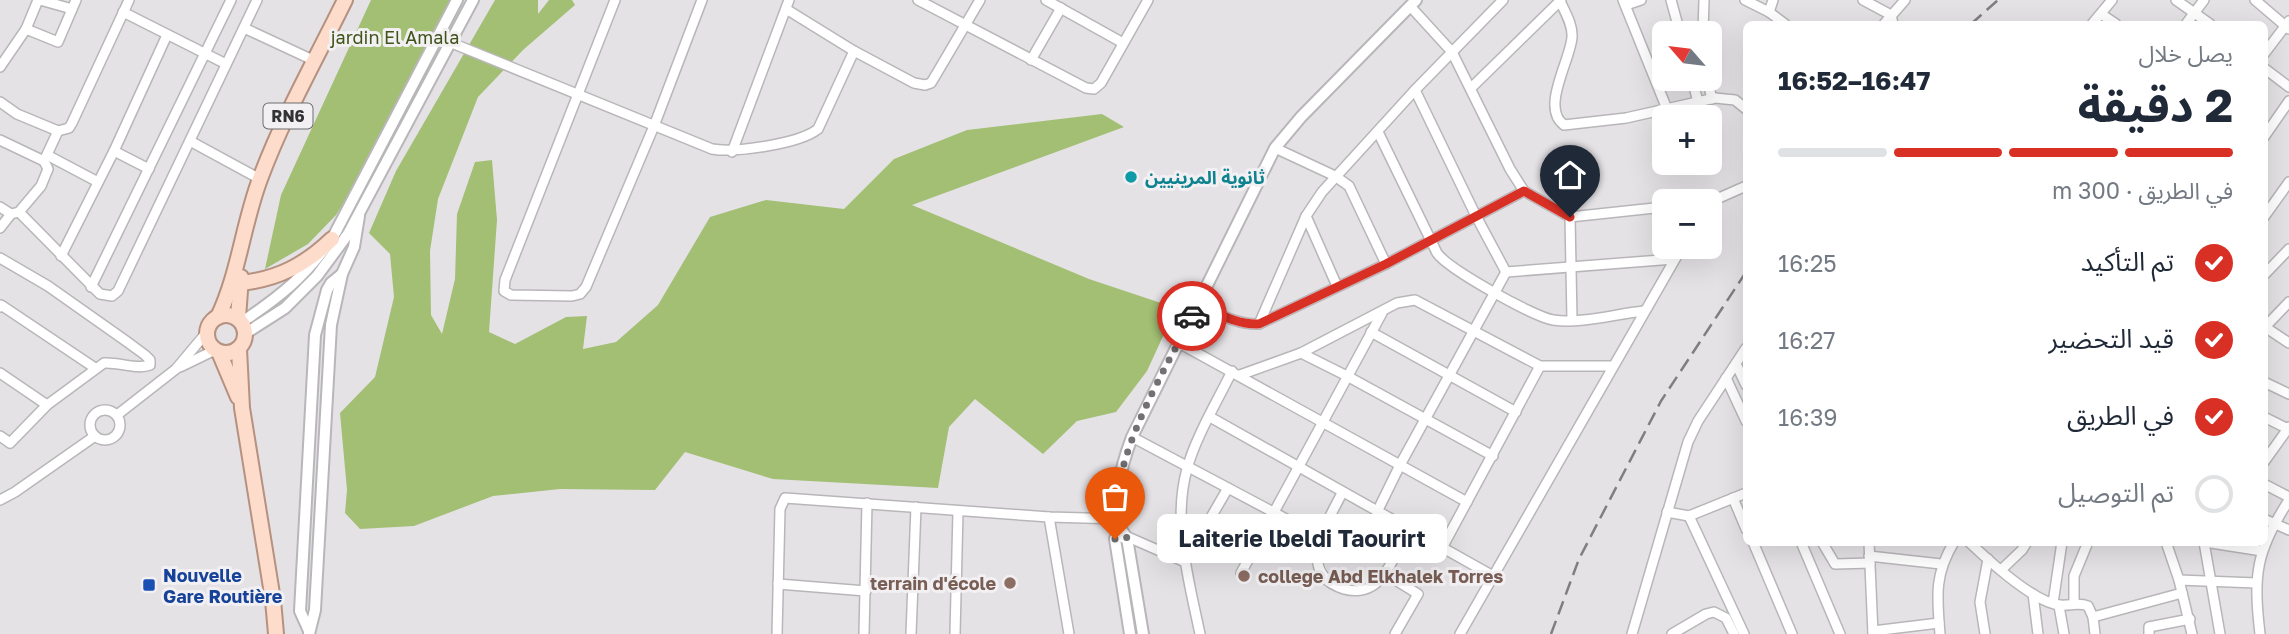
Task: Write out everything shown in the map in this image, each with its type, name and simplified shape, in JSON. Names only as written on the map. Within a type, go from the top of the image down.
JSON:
[{"type":"main road","name":"RN6","points":[[242,408],[217,351],[210,344],[207,332],[218,317],[228,293],[260,179],[345,0]]},
{"type":"main road","name":"RN6","points":[[244,237],[241,283],[245,339],[239,349],[242,408],[276,634]]},
{"type":"main road","points":[[241,283],[272,278],[300,265],[332,239]]},
{"type":"main road","points":[[218,317],[228,315],[242,324]]},
{"type":"main road","points":[[217,351],[233,352],[239,349]]},
{"type":"street","points":[[0,67],[26,29],[39,0],[74,5],[58,42],[26,29]]},
{"type":"street","points":[[0,102],[17,114],[58,131],[69,128],[129,0]]},
{"type":"street","points":[[91,287],[231,0]]},
{"type":"street","points":[[0,207],[15,213],[91,287],[105,296],[112,296],[118,291],[257,0]]},
{"type":"street","points":[[242,324],[283,294],[310,269],[332,239],[457,0]]},
{"type":"street","points":[[242,324],[285,308],[317,276],[359,216],[473,0]]},
{"type":"street","points":[[615,0],[505,281],[504,291],[511,295],[572,296],[580,294],[586,287],[654,126],[702,0]]},
{"type":"street","points":[[918,0],[1086,88],[1094,89],[1101,83],[1148,0]]},
{"type":"street","points":[[732,152],[788,4],[854,51],[914,83],[926,85],[931,83],[980,0]]},
{"type":"street","points":[[1046,0],[1123,43]]},
{"type":"street","points":[[1259,324],[1306,216],[1335,176],[1503,0]]},
{"type":"street","points":[[1641,0],[1625,2],[1665,105]]},
{"type":"street","points":[[1671,0],[1676,21]]},
{"type":"street","points":[[1703,21],[1704,0]]},
{"type":"street","points":[[1745,0],[1781,21]]},
{"type":"street","points":[[1769,12],[1773,0]]},
{"type":"street","points":[[1863,0],[1892,20],[1905,0]]},
{"type":"street","points":[[2095,21],[2112,0]]},
{"type":"street","points":[[2176,0],[2206,21]]},
{"type":"street","points":[[2188,21],[2204,0]]},
{"type":"street","points":[[2255,0],[2288,25],[2268,49]]},
{"type":"street","points":[[1471,88],[1560,1],[1573,33],[1557,92],[1556,114],[1560,122],[1568,126],[1652,112]]},
{"type":"street","points":[[1130,634],[1115,539],[1120,523],[1119,483],[1132,437],[1275,148],[1301,117],[1413,3],[1452,52],[1510,169],[1524,191],[1570,217],[1652,208]]},
{"type":"street","points":[[1031,60],[1061,8]]},
{"type":"street","points":[[123,12],[226,64]]},
{"type":"street","points":[[2101,14],[2112,21]]},
{"type":"street","points":[[244,27],[315,61]]},
{"type":"street","points":[[61,256],[114,151],[167,34]]},
{"type":"street","points":[[437,37],[712,149],[732,152],[806,137],[818,130],[854,51]]},
{"type":"street","points":[[2268,71],[2289,87]]},
{"type":"street","points":[[1415,90],[1506,272]]},
{"type":"street","points":[[1695,91],[1698,102]]},
{"type":"street","points":[[1710,91],[1712,99]]},
{"type":"street","points":[[1685,105],[1729,98],[1743,107]]},
{"type":"street","points":[[2268,128],[2289,101]]},
{"type":"street","points":[[0,228],[34,195],[47,174],[46,158],[58,131]]},
{"type":"street","points":[[1378,132],[1437,253],[1445,262],[1495,292],[1551,320],[1644,311]]},
{"type":"street","points":[[0,140],[98,182]]},
{"type":"street","points":[[190,141],[260,179]]},
{"type":"street","points":[[1275,148],[1335,176],[1353,192],[1386,264]]},
{"type":"street","points":[[114,151],[149,169]]},
{"type":"street","points":[[2268,211],[2289,182]]},
{"type":"street","points":[[1722,197],[1743,187]]},
{"type":"street","points":[[1198,304],[1231,320],[1259,324],[1386,264],[1524,191]]},
{"type":"street","points":[[309,632],[315,610],[331,325],[342,274],[354,247],[359,216]]},
{"type":"street","points":[[1306,216],[1338,286]]},
{"type":"street","points":[[1570,217],[1572,320]]},
{"type":"street","points":[[2268,271],[2289,249]]},
{"type":"street","points":[[0,258],[48,286],[150,360],[150,365],[146,367],[116,362],[104,363],[47,405],[10,443],[0,436]]},
{"type":"street","points":[[1506,272],[1674,259]]},
{"type":"street","points":[[1460,634],[1674,259]]},
{"type":"street","points":[[1377,512],[1399,465],[1506,272]]},
{"type":"street","points":[[1200,634],[1185,562],[1181,512],[1187,466],[1210,417],[1236,373],[1301,353],[1397,303],[1415,300],[1540,366],[1613,366]]},
{"type":"street","points":[[2268,325],[2289,302]]},
{"type":"street","points":[[0,307],[1,305],[95,368]]},
{"type":"street","points":[[1241,573],[1382,311]]},
{"type":"street","points":[[2268,330],[2289,342]]},
{"type":"street","points":[[117,415],[176,369],[207,332]]},
{"type":"street","points":[[1371,332],[1516,412]]},
{"type":"street","points":[[1179,343],[1467,502]]},
{"type":"street","points":[[176,369],[217,351]]},
{"type":"street","points":[[1301,353],[1493,456]]},
{"type":"street","points":[[1632,634],[1688,442],[1698,421],[1743,353]]},
{"type":"street","points":[[1736,364],[1743,379]]},
{"type":"street","points":[[1442,548],[1540,366]]},
{"type":"street","points":[[0,373],[47,405]]},
{"type":"street","points":[[1726,378],[1743,415]]},
{"type":"street","points":[[2268,385],[2289,394]]},
{"type":"street","points":[[95,436],[91,422],[95,414],[104,410],[117,415]]},
{"type":"street","points":[[95,436],[106,439],[116,435],[120,426],[117,415]]},
{"type":"street","points":[[1210,417],[1493,576]]},
{"type":"street","points":[[2268,419],[2288,428],[2268,456]]},
{"type":"street","points":[[0,500],[95,436]]},
{"type":"street","points":[[1132,437],[1320,537]]},
{"type":"street","points":[[2268,486],[2289,498],[2269,522],[2289,530]]},
{"type":"street","points":[[1185,562],[1228,488]]},
{"type":"street","points":[[1342,493],[1320,537],[1316,555],[1324,578],[1335,586],[1351,591],[1363,590],[1374,584],[1384,573],[1408,528]]},
{"type":"street","points":[[1667,512],[1689,516],[1743,494]]},
{"type":"street","points":[[777,634],[780,509],[785,498],[1120,523]]},
{"type":"street","points":[[1733,498],[1743,521]]},
{"type":"street","points":[[864,634],[867,503]]},
{"type":"street","points":[[911,634],[916,508]]},
{"type":"street","points":[[955,634],[958,511]]},
{"type":"street","points":[[1689,516],[1744,634]]},
{"type":"street","points":[[1049,517],[1069,634]]},
{"type":"street","points":[[1120,523],[1127,538],[1143,634]]},
{"type":"street","points":[[1115,539],[1127,538],[1185,562]]},
{"type":"street","points":[[1755,546],[1791,634]]},
{"type":"street","points":[[1803,546],[1840,634]]},
{"type":"street","points":[[1824,546],[1835,564],[1869,560],[1941,564]]},
{"type":"street","points":[[1869,546],[1873,633],[1939,623]]},
{"type":"street","points":[[1940,634],[1937,586],[1941,564],[1952,546]]},
{"type":"street","points":[[1973,546],[2033,594],[2056,604],[2088,606],[2093,617],[2095,634]]},
{"type":"street","points":[[2001,570],[2024,546]]},
{"type":"street","points":[[2063,546],[2056,604],[2064,634]]},
{"type":"street","points":[[2074,604],[2074,576],[2086,546]]},
{"type":"street","points":[[2167,546],[2190,619],[2192,634]]},
{"type":"street","points":[[2205,546],[2220,634]]},
{"type":"street","points":[[2230,546],[2262,551]]},
{"type":"street","points":[[2260,634],[2256,583],[2263,546]]},
{"type":"street","points":[[1984,634],[1980,602],[1988,559]]},
{"type":"street","points":[[1384,573],[1418,594],[1395,634]]},
{"type":"street","points":[[2179,580],[2256,583]]},
{"type":"street","points":[[778,584],[866,591]]},
{"type":"street","points":[[2093,617],[2182,593]]},
{"type":"street","points":[[2033,594],[2038,634]]},
{"type":"street","points":[[1672,634],[1714,612],[1726,618],[1734,634]]},
{"type":"street","points":[[2149,634],[2150,627],[2190,619]]},
{"type":"green space","name":"jardin El Amala","points":[[371,0],[456,0],[364,171],[336,215],[308,244],[265,269],[281,195]]},
{"type":"green space","points":[[495,0],[538,0],[538,14],[549,0],[572,0],[575,5],[523,50],[478,97],[438,199],[430,251],[431,315],[442,334],[455,279],[457,214],[475,162],[492,160],[497,220],[489,332],[515,344],[566,317],[587,316],[583,349],[616,342],[658,305],[710,217],[766,200],[844,209],[894,159],[967,130],[1102,114],[1124,127],[912,205],[1089,279],[1176,308],[1147,371],[1116,412],[1077,421],[1043,454],[975,399],[949,427],[938,488],[773,479],[685,452],[655,490],[560,489],[493,496],[414,526],[360,529],[345,513],[347,490],[340,413],[375,377],[394,297],[390,254],[369,233],[396,171]]},
{"type":"railway","points":[[1974,21],[1998,0]]},
{"type":"railway","points":[[1551,634],[1579,559],[1661,401],[1743,277]]},
{"type":"way so far","points":[[1115,539],[1127,538],[1120,528],[1119,483],[1123,463],[1132,437],[1192,316]]},
{"type":"place","name":"ثانوية المرينيين","points":[[1131,177]]},
{"type":"place","name":"Laiterie lbeldi Taourirt","points":[[1115,539]]},
{"type":"place","name":"college Abd Elkhalek Torres","points":[[1244,576]]},
{"type":"place","name":"terrain d'école","points":[[1010,583]]},
{"type":"place","name":"Nouvelle Gare Routière","points":[[149,585]]},
{"type":"route","points":[[1192,316],[1198,304],[1231,320],[1259,324],[1386,264],[1524,191],[1570,217]]}]
